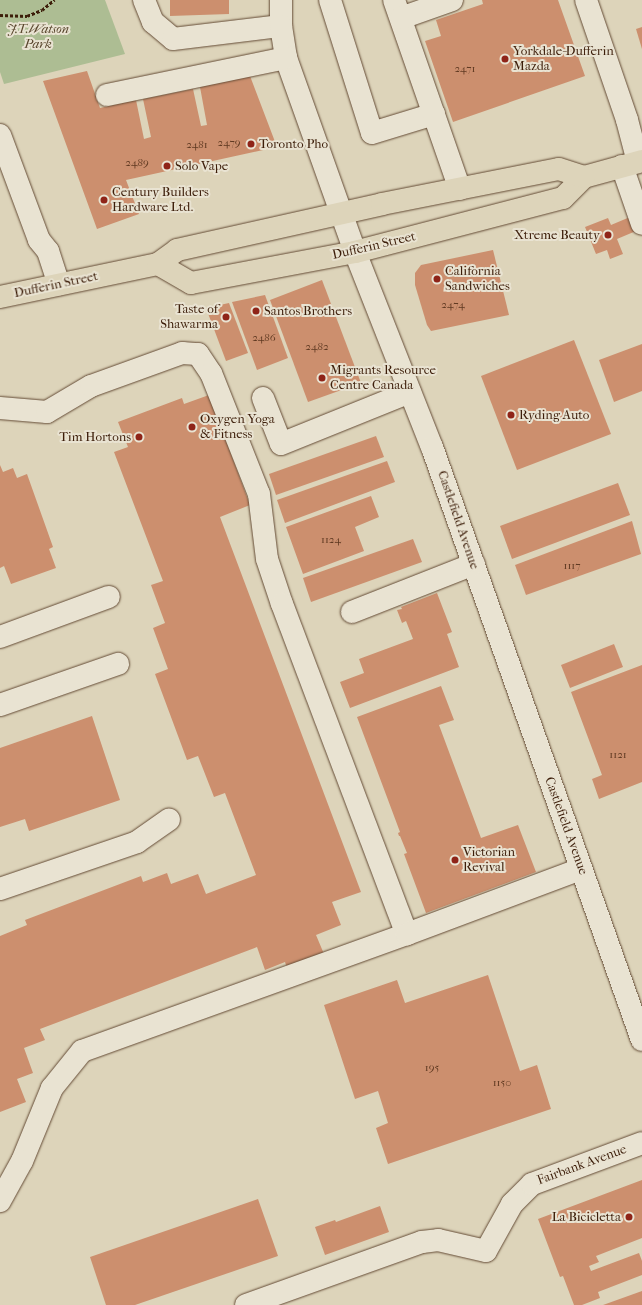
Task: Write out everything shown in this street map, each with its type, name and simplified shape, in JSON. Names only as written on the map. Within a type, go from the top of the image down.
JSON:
[{"type":"main road","name":"Dufferin Street","points":[[158,264],[191,283],[355,252],[563,198],[584,177],[634,163]]},
{"type":"main road","name":"Dufferin Street","points":[[0,297],[158,264],[177,250],[460,189],[559,169],[584,177]]},
{"type":"street","points":[[144,0],[153,22],[172,38],[281,26]]},
{"type":"street","name":"Castlefield Avenue","points":[[281,0],[281,26],[286,58],[340,214],[432,447],[642,1040]]},
{"type":"street","points":[[330,0],[372,133],[434,114]]},
{"type":"street","points":[[452,0],[398,9],[460,189]]},
{"type":"street","points":[[586,0],[627,120],[642,224]]},
{"type":"street","points":[[107,95],[286,58]]},
{"type":"street","points":[[0,136],[39,240],[48,250],[59,284]]},
{"type":"street","points":[[0,408],[47,412],[91,386],[182,353],[198,354],[211,373],[259,494],[267,559],[282,604],[407,934]]},
{"type":"street","points":[[263,398],[281,444],[410,392]]},
{"type":"street","points":[[352,612],[474,564]]},
{"type":"street","points":[[0,637],[109,597]]},
{"type":"street","points":[[0,705],[118,664]]},
{"type":"street","points":[[0,889],[137,842],[169,820]]},
{"type":"street","points":[[0,1201],[22,1161],[52,1088],[82,1051],[407,934],[581,869]]},
{"type":"street","name":"Fairbank Avenue","points":[[246,1305],[422,1242],[438,1240],[486,1251],[512,1204],[532,1184],[642,1143]]},
{"type":"path","points":[[0,15],[27,16],[42,10],[54,0]]},
{"type":"green space","name":"J.T.Watson Park","points":[[0,0],[105,0],[125,54],[4,84],[0,72]]},
{"type":"building","points":[[170,0],[229,0],[229,14],[170,16]]},
{"type":"building","name":"Yorkdale-Dufferin Mazda","points":[[482,0],[558,0],[585,76],[453,122],[425,41],[441,36],[436,20],[483,4]]},
{"type":"building","points":[[642,27],[642,49],[636,29]]},
{"type":"building","points":[[87,71],[100,108],[136,100],[144,139],[151,137],[143,99],[193,89],[201,126],[207,125],[200,87],[250,76],[277,147],[126,180],[139,214],[97,229],[43,81]]},
{"type":"building","name":"Xtreme Beauty","points":[[630,217],[636,231],[617,239],[623,254],[610,259],[607,250],[596,254],[585,227],[608,218],[611,225]]},
{"type":"building","points":[[493,250],[509,315],[431,331],[427,325],[415,285],[415,273],[421,265]]},
{"type":"building","points":[[322,280],[361,383],[308,402],[270,300]]},
{"type":"building","points":[[265,295],[288,358],[257,370],[232,302]]},
{"type":"building","points":[[229,303],[248,353],[226,361],[206,308]]},
{"type":"building","points":[[574,340],[611,434],[517,470],[481,376]]},
{"type":"building","points":[[642,344],[642,391],[614,402],[599,360]]},
{"type":"building","points":[[209,395],[250,505],[220,517],[361,892],[332,902],[341,925],[316,935],[324,954],[287,968],[285,962],[265,970],[257,947],[40,1029],[45,1040],[24,1048],[33,1073],[17,1079],[26,1102],[0,1112],[0,936],[27,925],[25,920],[141,876],[143,882],[167,873],[171,884],[198,874],[206,894],[256,875],[225,793],[214,797],[198,756],[187,760],[155,674],[168,669],[153,628],[165,623],[151,585],[163,581],[114,452],[128,447],[118,422],[182,398],[184,404]]},
{"type":"building","points":[[376,436],[384,457],[276,495],[269,474]]},
{"type":"building","points":[[387,461],[395,482],[285,523],[277,500]]},
{"type":"building","points":[[0,465],[3,472],[13,468],[17,478],[27,474],[53,547],[49,549],[56,568],[11,584],[4,566],[0,568]]},
{"type":"building","points":[[618,483],[630,515],[512,559],[500,526]]},
{"type":"building","points":[[371,496],[379,517],[355,527],[364,551],[303,574],[286,527]]},
{"type":"building","points":[[632,521],[641,554],[526,595],[515,565]]},
{"type":"building","points":[[413,539],[422,562],[311,602],[303,578]]},
{"type":"building","points":[[437,593],[452,632],[447,634],[459,667],[350,708],[340,682],[364,673],[359,659],[413,639],[406,621],[402,623],[397,610]]},
{"type":"building","points":[[614,644],[623,667],[570,688],[561,665]]},
{"type":"building","points":[[642,665],[642,782],[599,799],[592,779],[602,775],[571,692]]},
{"type":"building","points":[[441,686],[454,720],[439,725],[481,838],[518,825],[536,872],[426,913],[404,854],[407,853],[398,833],[400,832],[357,717]]},
{"type":"building","points":[[92,716],[120,800],[29,831],[25,819],[0,827],[0,748]]},
{"type":"building","points":[[488,975],[520,1071],[537,1065],[551,1109],[388,1164],[376,1128],[388,1123],[378,1091],[355,1099],[324,1005],[397,980],[405,1003]]},
{"type":"building","points":[[642,1180],[642,1238],[596,1256],[599,1262],[589,1266],[591,1271],[639,1253],[642,1261],[642,1275],[598,1292],[600,1298],[582,1305],[574,1305],[563,1276],[560,1277],[538,1219]]},
{"type":"building","points":[[258,1199],[278,1256],[135,1305],[106,1305],[90,1257]]},
{"type":"building","points":[[380,1206],[389,1232],[325,1255],[315,1227],[335,1220],[336,1222]]},
{"type":"building","points":[[642,1291],[642,1305],[603,1305]]},
{"type":"place","name":"Yorkdale-Dufferin Mazda","points":[[505,59]]},
{"type":"place","name":"Toronto Pho","points":[[251,144]]},
{"type":"place","name":"Solo Vape","points":[[167,166]]},
{"type":"place","name":"Century Builders Hardware Ltd.","points":[[104,200]]},
{"type":"place","name":"Xtreme Beauty","points":[[608,235]]},
{"type":"place","name":"California Sandwiches","points":[[437,279]]},
{"type":"place","name":"Santos Brothers","points":[[256,311]]},
{"type":"place","name":"Taste of Shawarma","points":[[226,317]]},
{"type":"place","name":"Migrants Resource Centre Canada","points":[[322,378]]},
{"type":"place","name":"Ryding Auto","points":[[511,415]]},
{"type":"place","name":"Oxygen Yoga & Fitness","points":[[192,427]]},
{"type":"place","name":"Tim Hortons","points":[[139,437]]},
{"type":"place","name":"Victorian Revival","points":[[455,860]]},
{"type":"place","name":"La Bicicletta","points":[[629,1217]]}]
